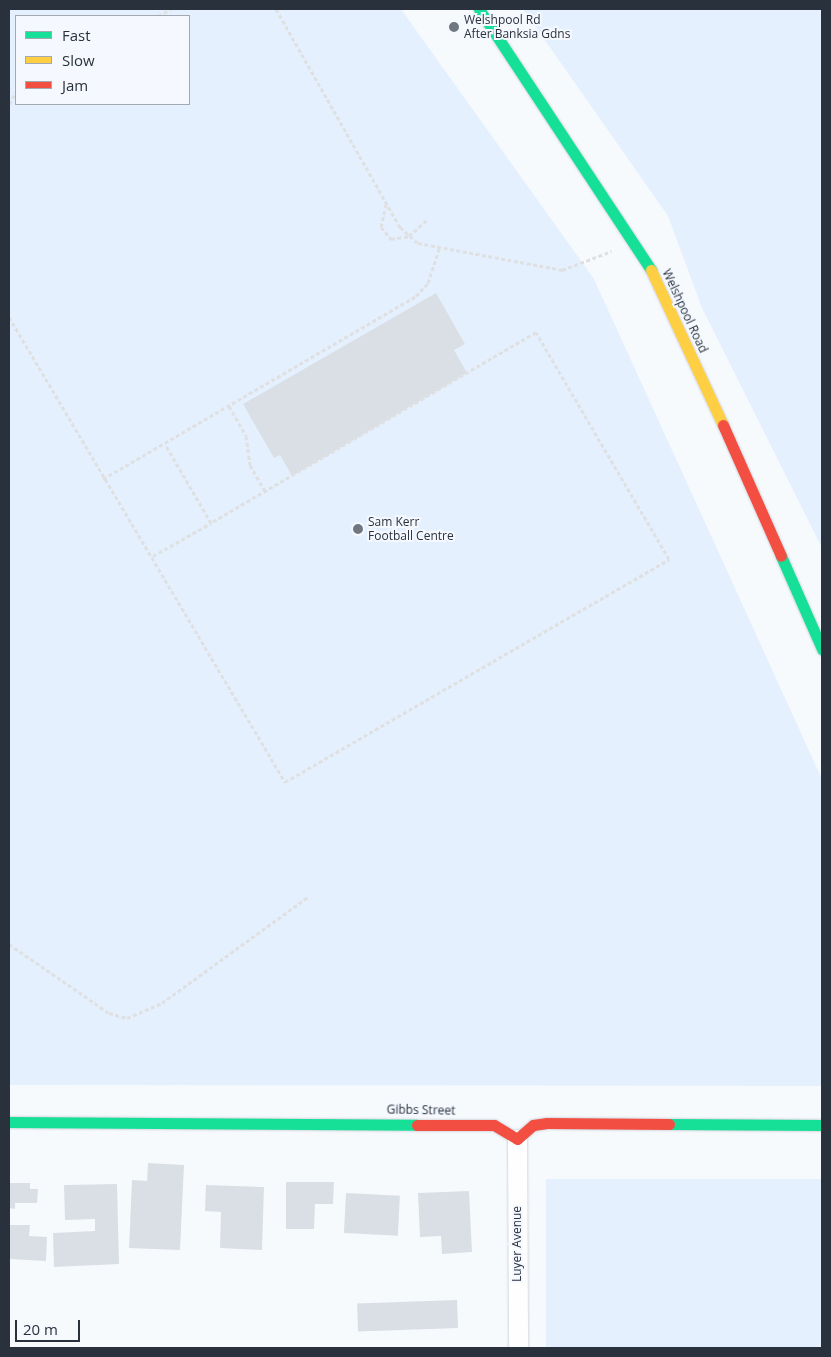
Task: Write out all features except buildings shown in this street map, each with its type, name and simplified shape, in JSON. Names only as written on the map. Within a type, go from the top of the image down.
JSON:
[{"type":"street","name":"Welshpool Road","points":[[479,9],[636,242],[668,302],[822,650]]},
{"type":"street","name":"Gibbs Street","points":[[9,1122],[494,1125],[517,1140]]},
{"type":"street","points":[[517,1140],[533,1125],[547,1123],[822,1125]]},
{"type":"street","name":"Luyer Avenue","points":[[517,1140],[518,1348]]},
{"type":"path","points":[[160,15],[171,9]]},
{"type":"path","points":[[276,9],[386,203],[409,236],[439,249],[562,270],[636,242]]},
{"type":"path","points":[[386,203],[383,233],[391,240],[409,236],[428,219]]},
{"type":"path","points":[[103,479],[416,296],[428,283],[439,249]]},
{"type":"path","points":[[9,317],[103,479],[153,556],[285,782],[669,559],[536,332],[153,556]]},
{"type":"path","points":[[229,406],[246,436],[250,465],[265,492]]},
{"type":"path","points":[[165,444],[211,523]]},
{"type":"path","points":[[9,944],[96,1004],[127,1018],[162,1003],[308,897]]},
{"type":"shaded area","name":"Sam Kerr Football Centre","points":[[9,9],[401,9],[594,279],[822,779],[822,1086],[9,1085]]},
{"type":"shaded area","points":[[523,9],[822,9],[822,548],[702,308],[668,216]]},
{"type":"shaded area","points":[[546,1179],[822,1179],[822,1348],[546,1348]]},
{"type":"traffic: fast","points":[[479,9],[651,270]]},
{"type":"traffic: fast","points":[[781,556],[822,649]]},
{"type":"traffic: fast","points":[[9,1122],[417,1125]]},
{"type":"traffic: fast","points":[[669,1124],[822,1125]]},
{"type":"traffic: slow","points":[[651,270],[723,425]]},
{"type":"traffic: jam","points":[[723,425],[781,556]]},
{"type":"traffic: jam","points":[[417,1125],[494,1125],[517,1139],[533,1125],[547,1123],[669,1124]]},
{"type":"place","name":"Welshpool Rd After Banksia Gdns","points":[[454,27]]},
{"type":"place","name":"Sam Kerr Football Centre","points":[[358,529]]}]
